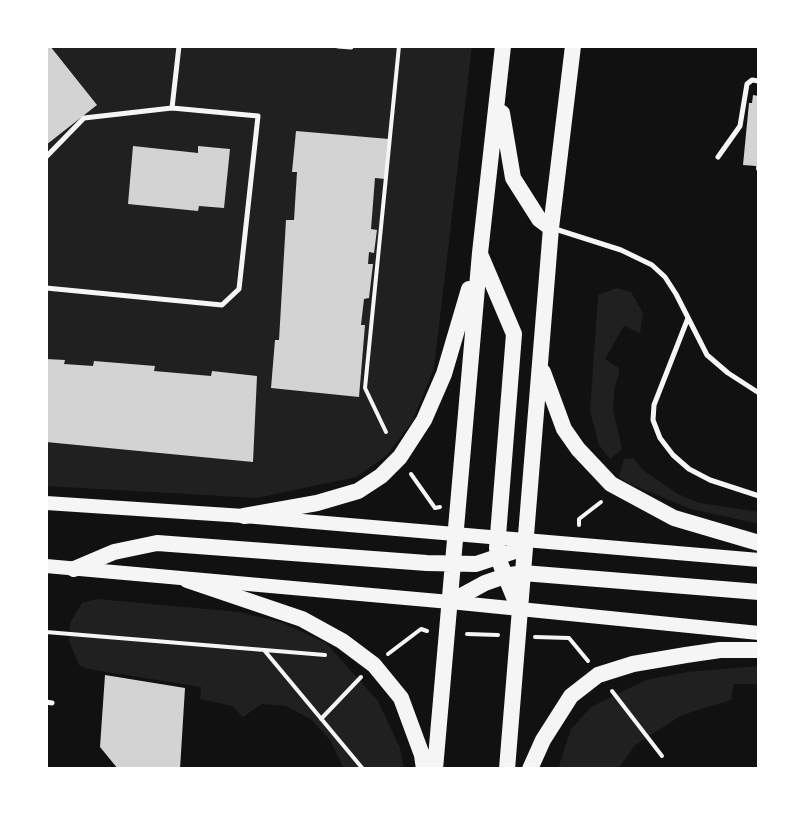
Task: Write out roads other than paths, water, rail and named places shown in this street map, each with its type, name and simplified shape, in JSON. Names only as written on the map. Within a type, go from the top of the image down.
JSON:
[{"type":"main road","points":[[435,769],[480,253],[503,46]]},
{"type":"main road","points":[[507,769],[551,228],[573,46]]},
{"type":"main road","points":[[499,84],[513,178],[539,219],[551,228]]},
{"type":"main road","points":[[244,516],[317,503],[358,491],[381,476],[400,457],[424,420],[444,374],[480,253]]},
{"type":"main road","points":[[480,253],[514,334],[497,538],[498,558],[520,610]]},
{"type":"main road","points":[[540,364],[564,429],[589,462],[611,484],[674,518],[759,543]]},
{"type":"main road","points":[[46,503],[244,516],[759,560]]},
{"type":"main road","points":[[74,569],[114,552],[157,543],[452,565],[476,564],[515,551],[526,540]]},
{"type":"main road","points":[[46,566],[759,633]]},
{"type":"main road","points":[[450,602],[467,590],[523,573],[759,592]]},
{"type":"main road","points":[[187,580],[302,619],[342,641],[374,665],[401,698],[422,755],[424,769]]},
{"type":"main road","points":[[530,769],[543,740],[571,696],[598,675],[660,659],[720,650],[759,650]]},
{"type":"lane","points":[[172,108],[179,46]]},
{"type":"lane","points":[[338,46],[351,47]]},
{"type":"lane","points":[[718,157],[740,126],[747,84],[752,80],[759,81]]},
{"type":"lane","points":[[46,157],[84,118],[172,108],[258,116],[239,289],[222,305],[46,288]]},
{"type":"lane","points":[[551,228],[641,258],[665,277],[707,355],[759,393]]},
{"type":"lane","points":[[688,318],[654,405],[653,420],[660,438],[689,469],[710,480],[759,496]]}]
